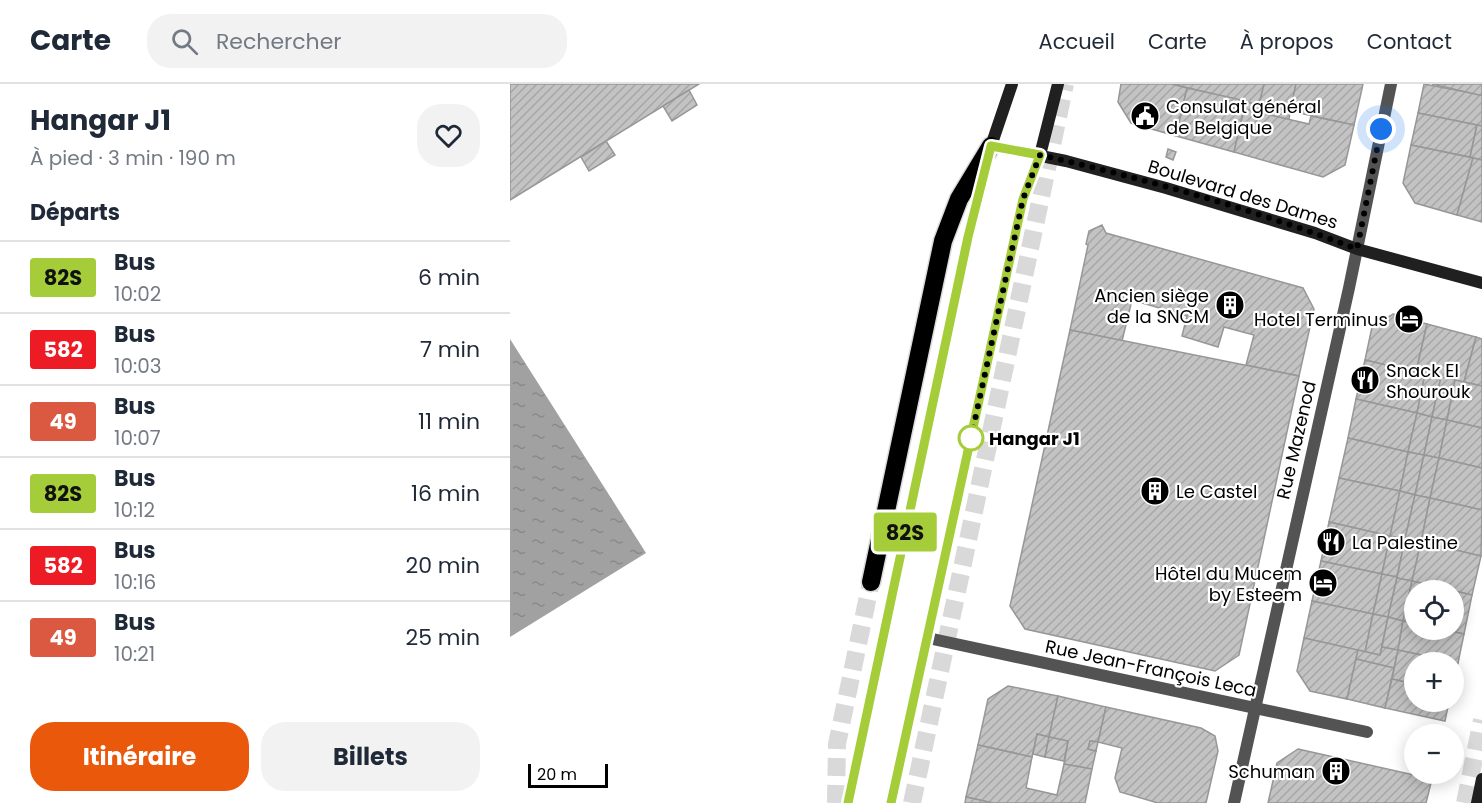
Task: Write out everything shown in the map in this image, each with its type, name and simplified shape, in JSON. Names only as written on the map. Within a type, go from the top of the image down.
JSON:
[{"type":"highway","points":[[871,582],[943,242],[959,199],[991,146]]},
{"type":"street","points":[[848,803],[968,237],[991,146],[1011,84]]},
{"type":"street","points":[[891,803],[1023,199],[1040,155],[1058,84]]},
{"type":"street","name":"Rue Mazenod","points":[[1233,803],[1357,249],[1391,84]]},
{"type":"street","name":"Boulevard des Dames","points":[[991,146],[1040,155],[1166,188],[1315,232],[1357,249],[1482,283]]},
{"type":"street","name":"Rue Jean-François Leca","points":[[928,639],[1367,732]]},
{"type":"street","points":[[1477,803],[1482,779]]},
{"type":"water","points":[[510,339],[646,553],[510,637]]},
{"type":"building","points":[[510,84],[699,84],[510,200]]},
{"type":"building","points":[[1121,84],[1172,84],[1187,88],[1176,136],[1131,123],[1118,102]]},
{"type":"building","points":[[1172,84],[1264,84],[1259,105]]},
{"type":"building","points":[[1264,84],[1296,84],[1290,111],[1259,105]]},
{"type":"building","points":[[1296,84],[1363,84],[1354,125],[1290,111]]},
{"type":"building","points":[[1424,84],[1482,95],[1482,126],[1418,113]]},
{"type":"building","points":[[1432,84],[1482,84],[1482,95],[1479,95]]},
{"type":"building","points":[[1187,88],[1246,101],[1234,152],[1176,136]]},
{"type":"building","points":[[689,90],[697,105],[672,121],[663,106]]},
{"type":"building","points":[[1245,102],[1290,111],[1289,120],[1244,109]]},
{"type":"building","points":[[1244,109],[1309,124],[1311,116],[1354,125],[1345,165],[1323,177],[1234,152]]},
{"type":"building","points":[[1418,113],[1477,125],[1470,157],[1411,145]]},
{"type":"building","points":[[1477,125],[1482,126],[1482,160],[1470,157]]},
{"type":"building","points":[[606,141],[615,155],[589,171],[581,157]]},
{"type":"building","points":[[1411,145],[1473,158],[1457,215],[1415,203],[1403,183]]},
{"type":"building","points":[[1168,149],[1176,152],[1173,160],[1166,157]]},
{"type":"building","points":[[1473,158],[1482,160],[1482,222],[1457,215]]},
{"type":"building","name":"Ancien siège de la SNCM","points":[[1102,225],[1106,233],[1303,288],[1314,309],[1299,376],[1246,365],[1254,335],[1224,327],[1218,347],[1182,336],[1187,316],[1132,300],[1122,341],[1070,330],[1089,231]]},
{"type":"building","points":[[1393,314],[1427,324],[1416,372],[1365,360],[1372,327]]},
{"type":"building","points":[[1427,324],[1476,337],[1464,382],[1416,372]]},
{"type":"building","name":"Le Castel","points":[[1070,330],[1299,376],[1239,655],[1215,671],[1025,629],[1010,606]]},
{"type":"building","points":[[1476,337],[1482,339],[1482,386],[1464,382]]},
{"type":"building","points":[[1365,360],[1425,374],[1417,413],[1356,399]]},
{"type":"building","points":[[1425,374],[1441,377],[1432,417],[1417,413]]},
{"type":"building","points":[[1441,377],[1455,380],[1447,420],[1432,417]]},
{"type":"building","points":[[1455,380],[1482,386],[1482,428],[1447,420]]},
{"type":"building","points":[[1356,399],[1417,413],[1408,452],[1348,438]]},
{"type":"building","points":[[1417,413],[1432,417],[1424,455],[1408,452]]},
{"type":"building","points":[[1432,417],[1447,420],[1439,458],[1424,455]]},
{"type":"building","points":[[1447,420],[1482,428],[1482,468],[1439,458]]},
{"type":"building","points":[[1348,438],[1408,452],[1400,491],[1339,478]]},
{"type":"building","points":[[1408,452],[1424,455],[1415,495],[1400,491]]},
{"type":"building","points":[[1424,455],[1439,458],[1430,498],[1415,495]]},
{"type":"building","points":[[1439,458],[1482,468],[1482,510],[1430,498]]},
{"type":"building","points":[[1339,478],[1400,491],[1390,536],[1329,522]]},
{"type":"building","points":[[1400,491],[1415,495],[1405,539],[1390,536]]},
{"type":"building","points":[[1415,495],[1430,498],[1421,542],[1405,539]]},
{"type":"building","points":[[1430,498],[1482,510],[1481,556],[1421,542]]},
{"type":"building","points":[[1329,522],[1390,536],[1382,574],[1321,561]]},
{"type":"building","points":[[1390,536],[1405,539],[1397,577],[1382,574]]},
{"type":"building","points":[[1405,539],[1421,542],[1412,580],[1397,578]]},
{"type":"building","points":[[1421,542],[1481,556],[1472,595],[1464,593],[1464,580],[1412,580]]},
{"type":"building","points":[[1321,561],[1382,574],[1373,614],[1312,601]]},
{"type":"building","points":[[1382,574],[1397,577],[1388,617],[1373,614]]},
{"type":"building","points":[[1397,578],[1407,580],[1404,580],[1403,621],[1388,617]]},
{"type":"building","points":[[1464,593],[1472,595],[1464,634]]},
{"type":"building","points":[[1312,601],[1373,614],[1365,652],[1304,638]]},
{"type":"building","points":[[1373,614],[1388,617],[1380,655],[1365,652]]},
{"type":"building","points":[[1388,617],[1403,621],[1398,650],[1382,647]]},
{"type":"building","points":[[1403,621],[1404,640],[1463,640],[1460,652],[1398,650]]},
{"type":"building","points":[[1304,638],[1358,650],[1347,699],[1310,691],[1297,671]]},
{"type":"building","points":[[1382,647],[1398,650],[1394,668],[1356,659],[1358,650],[1380,655]]},
{"type":"building","points":[[1398,650],[1407,652],[1404,652],[1404,682],[1392,679]]},
{"type":"building","points":[[1356,659],[1394,668],[1385,708],[1347,699]]},
{"type":"building","points":[[1392,679],[1404,682],[1404,712],[1447,712],[1445,721],[1385,708]]},
{"type":"building","points":[[1008,686],[1058,696],[1049,737],[1037,734],[1032,757],[978,745],[988,699]]},
{"type":"building","points":[[1058,696],[1106,707],[1098,742],[1090,741],[1088,749],[1096,751],[1092,769],[1064,764],[1068,741],[1049,737]]},
{"type":"building","points":[[1106,707],[1201,728],[1215,736],[1218,751],[1206,803],[1158,803],[1120,792],[1115,778],[1122,748],[1098,742]]},
{"type":"building","points":[[1037,734],[1049,737],[1045,757],[1033,754]]},
{"type":"building","points":[[1049,737],[1068,741],[1064,761],[1045,757]]},
{"type":"building","points":[[1090,741],[1098,742],[1096,751],[1088,749]]},
{"type":"building","points":[[978,745],[1032,757],[1026,788],[1057,795],[1064,764],[1092,769],[1085,803],[993,803],[966,797]]},
{"type":"building","name":"Schuman","points":[[1298,749],[1404,773],[1404,784],[1431,784],[1426,803],[1268,803],[1277,763]]},
{"type":"building","points":[[966,797],[993,803],[965,803]]},
{"type":"tunnel","points":[[912,803],[1065,84]]},
{"type":"tunnel","points":[[836,803],[837,744],[871,582]]},
{"type":"tunnel","points":[[1465,803],[1482,720]]},
{"type":"bus line","name":"82S","points":[[848,803],[968,237],[991,146],[1040,155],[1023,199],[891,803]]},
{"type":"place","name":"Consulat général de Belgique","points":[[1145,116]]},
{"type":"place","name":"Ancien siège de la SNCM","points":[[1230,305]]},
{"type":"place","name":"Hotel Terminus","points":[[1409,319]]},
{"type":"place","name":"Snack El Shourouk","points":[[1365,380]]},
{"type":"place","name":"Hangar J1","points":[[971,438]]},
{"type":"place","name":"Le Castel","points":[[1155,491]]},
{"type":"place","name":"La Palestine","points":[[1331,542]]},
{"type":"place","name":"Hôtel du Mucem by Esteem","points":[[1323,583]]},
{"type":"place","name":"Schuman","points":[[1336,771]]},
{"type":"route","points":[[971,438],[1023,199],[1040,155],[1166,188],[1315,232],[1357,249],[1381,129]]}]
